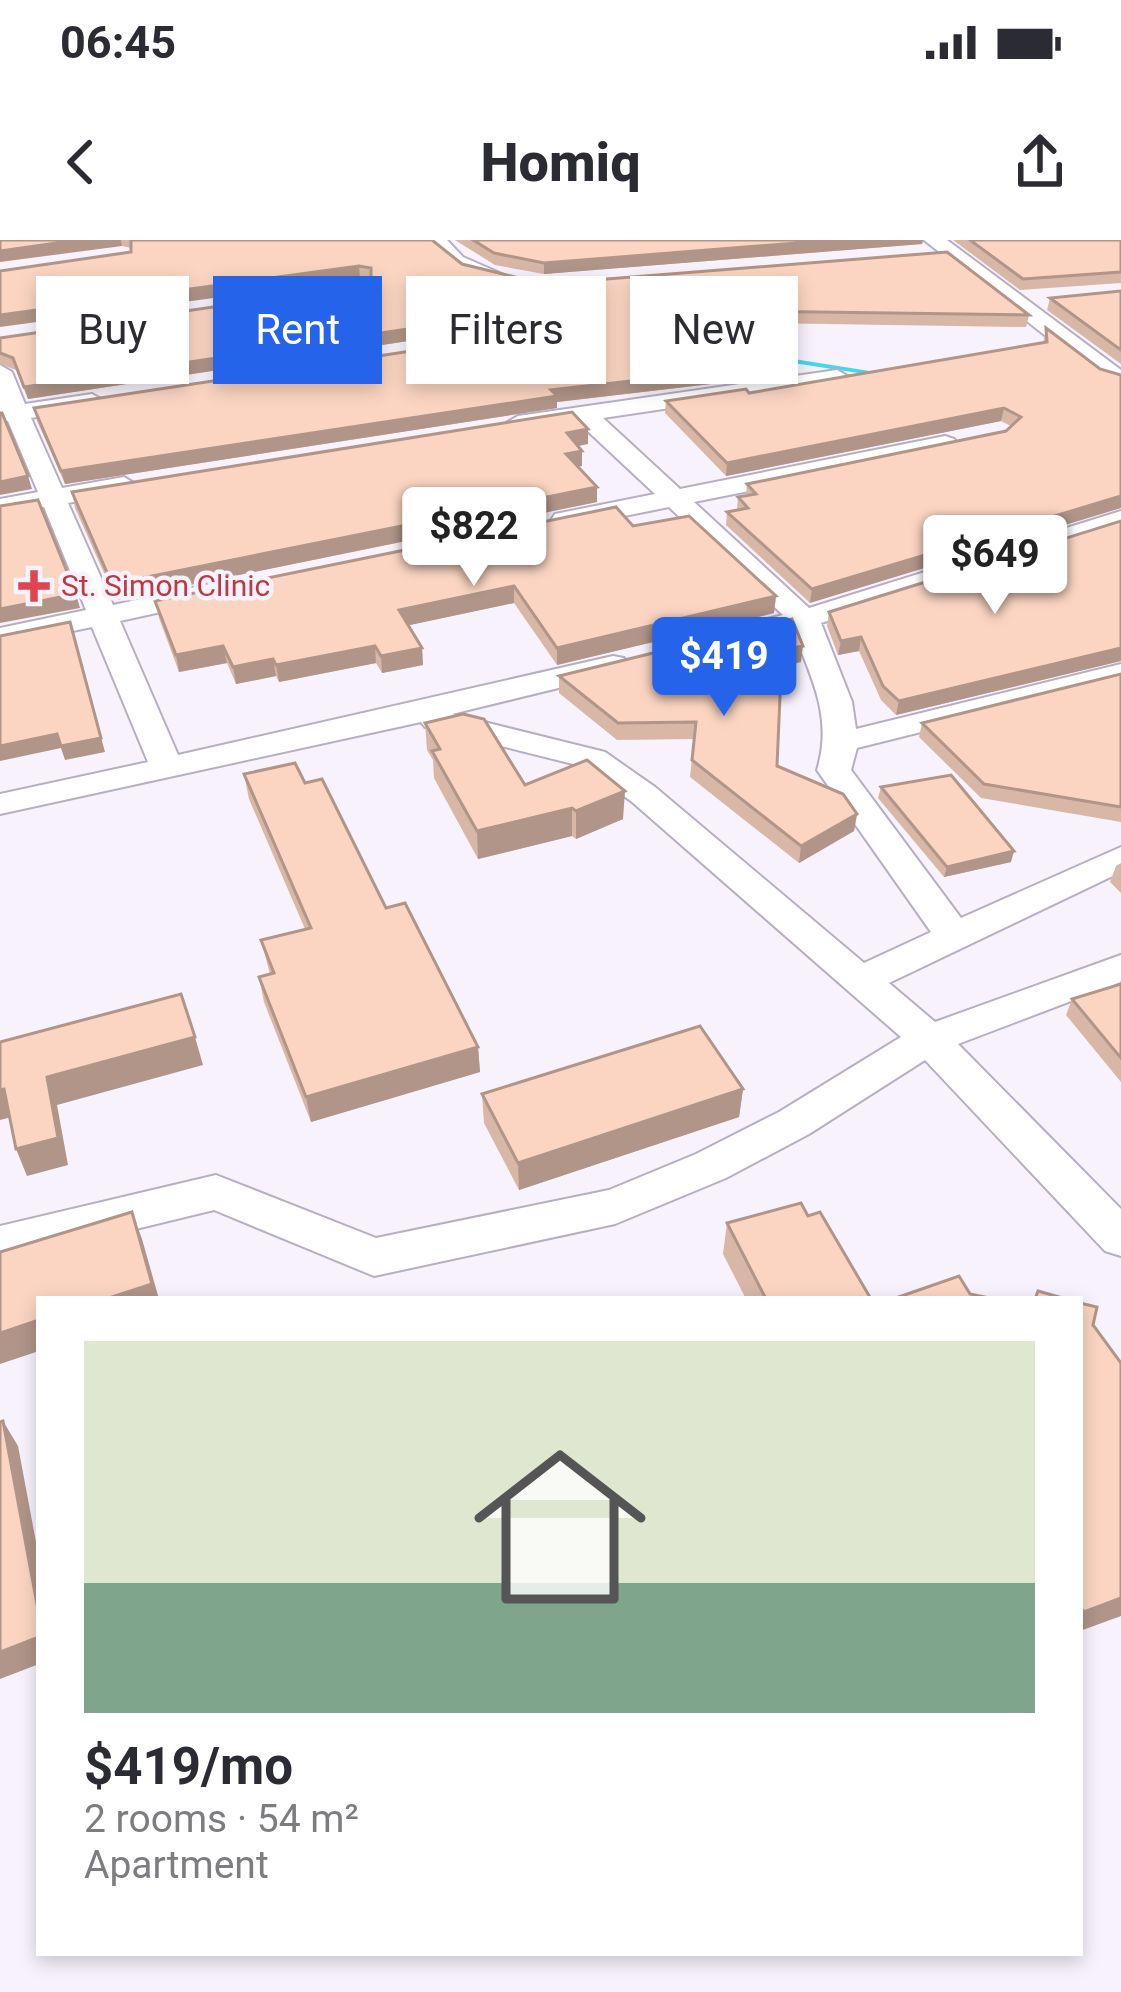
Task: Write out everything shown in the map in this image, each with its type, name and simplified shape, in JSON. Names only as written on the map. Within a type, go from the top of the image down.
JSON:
[{"type":"street","points":[[436,240],[456,261],[488,276]]},
{"type":"street","points":[[936,249],[1017,302],[1107,374],[1121,379]]},
{"type":"street","points":[[1017,302],[1058,298]]},
{"type":"street","points":[[0,372],[9,414],[52,497],[166,766]]},
{"type":"street","points":[[491,428],[837,377]]},
{"type":"street","points":[[9,414],[109,398]]},
{"type":"street","points":[[583,413],[678,496],[804,619],[836,702],[842,742],[834,770],[952,935]]},
{"type":"street","points":[[539,525],[979,437]]},
{"type":"street","points":[[0,507],[145,482]]},
{"type":"street","points":[[717,640],[804,619],[1121,519]]},
{"type":"street","points":[[0,637],[239,587]]},
{"type":"street","points":[[0,804],[411,715],[651,656]]},
{"type":"street","points":[[842,742],[1121,673]]},
{"type":"street","points":[[411,715],[593,759],[643,794],[929,1039],[1121,1238]]},
{"type":"street","points":[[860,981],[1121,857]]},
{"type":"street","points":[[0,1244],[216,1192],[374,1257],[615,1206],[711,1166],[794,1123],[929,1039],[1121,968]]},
{"type":"building","points":[[0,240],[78,240],[0,251]]},
{"type":"building","points":[[131,240],[432,240],[462,264],[511,276],[406,276],[406,329],[382,333],[382,276],[371,276],[371,268],[359,266],[286,276],[213,276],[213,286],[189,289],[189,276],[36,276],[36,310],[0,315],[0,271],[131,252]]},
{"type":"building","points":[[473,240],[835,240],[544,263],[494,253]]},
{"type":"building","points":[[970,240],[1121,240],[1121,272],[1023,279]]},
{"type":"building","points":[[947,252],[1029,315],[798,312],[798,276],[645,276]]},
{"type":"building","points":[[630,277],[630,381],[606,384],[606,279]]},
{"type":"building","points":[[1121,291],[1121,350],[1050,298]]},
{"type":"building","points":[[213,307],[213,358],[189,362],[189,310]]},
{"type":"building","points":[[1046,328],[1100,369],[1121,375],[1121,496],[812,589],[727,512],[748,508],[738,497],[756,494],[747,484],[1006,431],[1021,417],[1004,408],[727,463],[666,401],[746,389],[749,393],[1047,342]]},
{"type":"building","points":[[36,333],[36,384],[44,384],[24,387],[13,358],[0,353],[0,338]]},
{"type":"building","points":[[406,352],[406,384],[604,384],[551,390],[557,396],[61,471],[34,408],[213,381],[382,384],[382,355]]},
{"type":"building","points":[[572,412],[588,429],[567,433],[582,451],[566,454],[597,487],[112,584],[72,492]]},
{"type":"building","points":[[0,413],[28,476],[0,482]]},
{"type":"building","points":[[38,500],[76,594],[0,609],[0,506]]},
{"type":"building","points":[[616,507],[633,526],[689,516],[776,596],[557,648],[514,586],[399,610],[422,648],[381,656],[375,646],[276,665],[273,659],[233,667],[223,646],[176,655],[155,601]]},
{"type":"building","points":[[1121,521],[1121,648],[899,701],[883,686],[861,637],[841,641],[829,612]]},
{"type":"building","points":[[792,619],[803,646],[782,650],[777,766],[843,794],[857,814],[801,846],[692,760],[696,722],[618,723],[559,676]]},
{"type":"building","points":[[70,622],[101,738],[61,746],[57,734],[0,746],[0,636]]},
{"type":"building","points":[[1121,674],[1121,807],[984,784],[922,723]]},
{"type":"building","points":[[463,714],[484,719],[525,785],[587,760],[625,791],[576,811],[572,808],[477,831],[432,751],[440,749],[425,723]]},
{"type":"building","points":[[295,763],[305,783],[322,779],[386,908],[405,903],[478,1047],[306,1097],[259,977],[274,973],[261,940],[311,928],[244,774]]},
{"type":"building","points":[[951,775],[1014,851],[947,867],[881,787]]},
{"type":"building","points":[[1121,984],[1121,1058],[1072,999]]},
{"type":"building","points":[[181,994],[195,1037],[47,1077],[58,1138],[16,1149],[4,1089],[0,1090],[0,1042]]},
{"type":"building","points":[[700,1026],[743,1089],[518,1163],[482,1094]]},
{"type":"building","points":[[801,1203],[808,1216],[820,1212],[869,1296],[764,1296],[727,1223]]},
{"type":"building","points":[[132,1212],[152,1284],[115,1296],[36,1296],[36,1321],[0,1333],[0,1252]]},
{"type":"building","points":[[959,1276],[970,1294],[980,1296],[902,1296]]},
{"type":"building","points":[[1083,1304],[1097,1307],[1093,1325],[1121,1363],[1121,1598],[1084,1612]]},
{"type":"building","points":[[0,1422],[36,1599],[36,1638],[0,1652]]},
{"type":"waterway","points":[[382,280],[392,280]]},
{"type":"waterway","points":[[798,361],[891,375]]},
{"type":"place","name":"St. Simon Clinic","points":[[34,586]]}]
